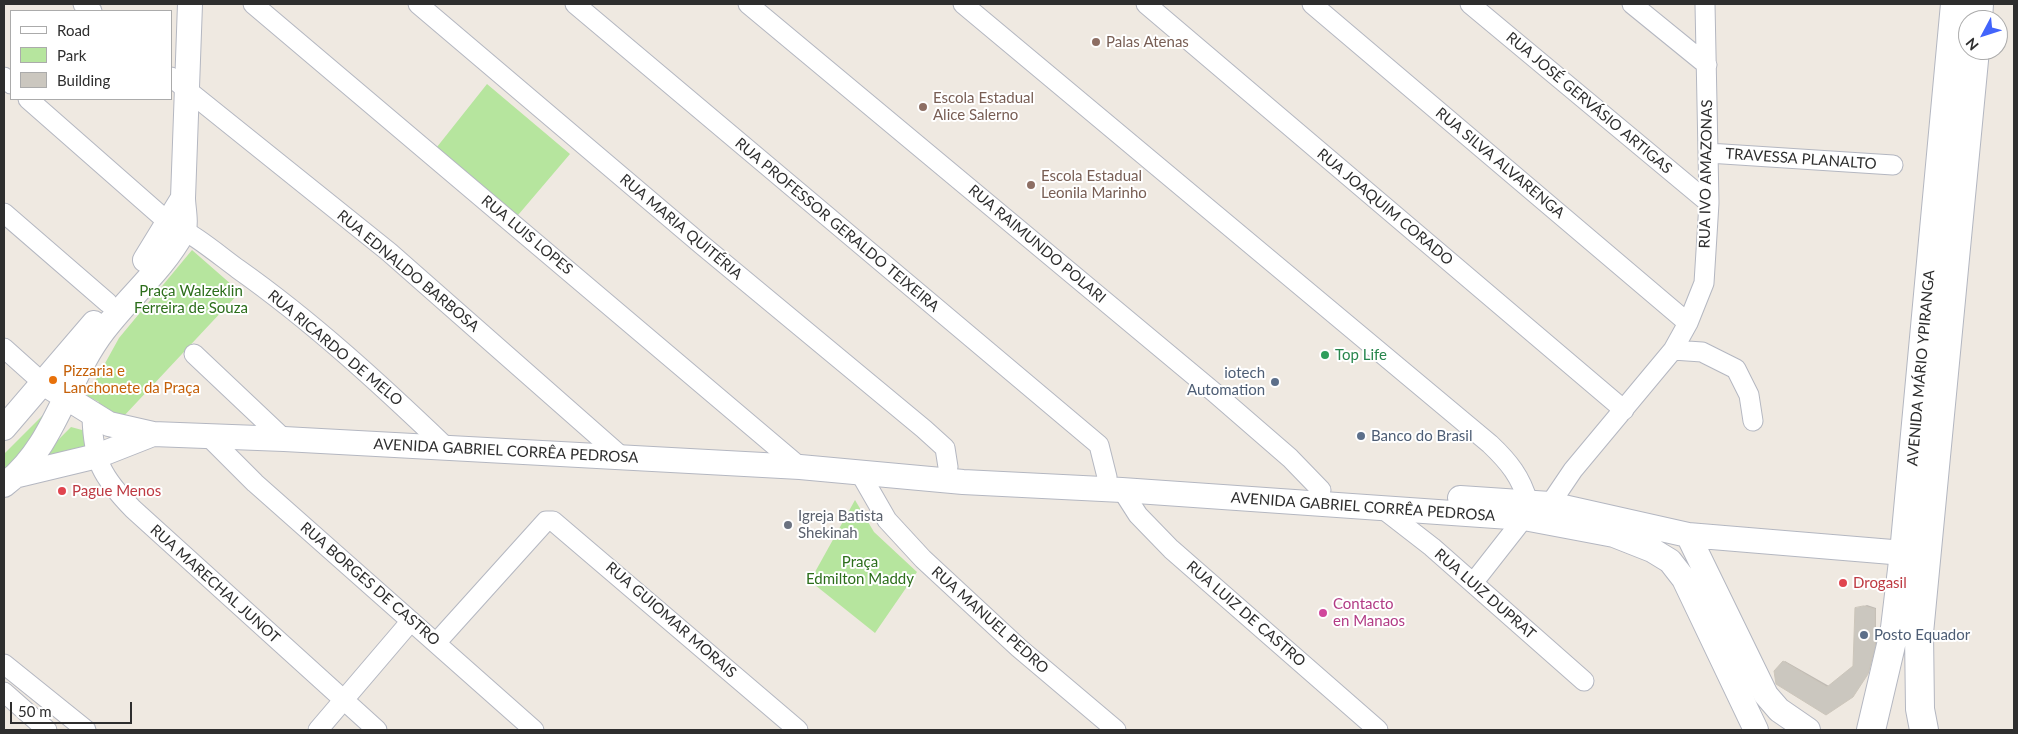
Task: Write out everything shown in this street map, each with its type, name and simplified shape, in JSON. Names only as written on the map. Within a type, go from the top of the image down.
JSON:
[{"type":"main road","name":"AVENIDA MÁRIO YPIRANGA","points":[[1871,730],[1895,628],[1904,554],[1955,4]]},
{"type":"main road","name":"AVENIDA MÁRIO YPIRANGA","points":[[1924,730],[1920,709],[1919,633],[1974,60]]},
{"type":"street","points":[[11,480],[48,433],[91,349],[104,330],[169,253],[182,198],[179,84],[190,4]]},
{"type":"street","name":"RUA LUIS LOPES","points":[[253,4],[800,467]]},
{"type":"street","name":"RUA MARIA QUITÉRIA","points":[[418,4],[947,458]]},
{"type":"street","name":"RUA PROFESSOR GERALDO TEIXEIRA","points":[[575,4],[1098,446]]},
{"type":"street","name":"RUA RAIMUNDO POLARI","points":[[748,4],[1228,403],[1290,458],[1321,490]]},
{"type":"street","points":[[963,4],[1490,444],[1514,469],[1534,508]]},
{"type":"street","name":"RUA JOAQUIM CORADO","points":[[1146,4],[1624,410]]},
{"type":"street","name":"RUA SILVA ALVARENGA","points":[[1312,4],[1688,323]]},
{"type":"street","name":"RUA JOSÉ GERVÁSIO ARTIGAS","points":[[1470,4],[1709,203]]},
{"type":"street","points":[[1632,4],[1707,65]]},
{"type":"street","name":"RUA IVO AMAZONAS","points":[[1473,583],[1534,508],[1573,470],[1624,410],[1673,350],[1688,323],[1704,283],[1709,203],[1705,4]]},
{"type":"street","name":"RUA EDNALDO BARBOSA","points":[[179,84],[389,252],[623,458]]},
{"type":"street","name":"RUA RICARDO DE MELO","points":[[29,100],[176,226],[264,287],[372,375],[446,447]]},
{"type":"street","name":"TRAVESSA PLANALTO","points":[[1708,153],[1893,165]]},
{"type":"street","points":[[4,213],[108,303]]},
{"type":"street","points":[[4,428],[108,303],[176,226]]},
{"type":"street","points":[[4,348],[43,383]]},
{"type":"street","points":[[1673,350],[1702,352],[1736,369],[1749,395],[1753,421]]},
{"type":"street","points":[[194,354],[284,439]]},
{"type":"street","name":"AVENIDA GABRIEL CORRÊA PEDROSA","points":[[43,383],[92,416],[109,424],[153,434],[446,447],[800,467],[963,482],[1114,483],[1321,490],[1534,508],[1688,535],[1904,554]]},
{"type":"street","name":"RUA MARECHAL JUNOT","points":[[92,416],[93,437],[97,456],[101,470],[111,486],[133,510],[377,730]]},
{"type":"street","name":"AVENIDA GABRIEL CORRÊA PEDROSA","points":[[11,480],[97,456],[153,434]]},
{"type":"street","name":"RUA BORGES DE CASTRO","points":[[208,436],[255,483],[534,730]]},
{"type":"street","name":"RUA LUIZ DE CASTRO","points":[[1098,446],[1114,483],[1138,515],[1171,549],[1378,730]]},
{"type":"street","name":"AVENIDA GABRIEL CORRÊA PEDROSA","points":[[860,473],[947,458],[1114,483],[1383,509],[1534,508],[1614,535],[1652,550],[1670,561],[1684,579],[1756,730]]},
{"type":"street","name":"RUA MANUEL PEDRO","points":[[860,473],[887,520],[923,560],[1019,648],[1116,730]]},
{"type":"street","name":"RUA LUIZ DUPRAT","points":[[1383,509],[1473,583],[1584,681]]},
{"type":"street","name":"RUA GUIOMAR MORAIS","points":[[436,643],[546,521],[553,521],[560,524],[798,730]]},
{"type":"street","points":[[1688,535],[1766,694],[1779,710],[1808,730]]},
{"type":"street","points":[[318,730],[345,702],[411,621]]},
{"type":"street","points":[[4,664],[86,730]]},
{"type":"street","points":[[4,692],[47,730]]},
{"type":"green space","points":[[487,84],[570,154],[513,221],[433,152]]},
{"type":"green space","name":"Praça Walzeklin Ferreira de Souza","points":[[192,250],[240,292],[123,417],[113,414],[102,406],[90,450],[4,479],[4,454],[45,413],[46,434],[58,440],[71,427],[82,430],[99,402],[87,396],[119,338]]},
{"type":"green space","name":"Praça Edmilton Maddy","points":[[855,500],[874,532],[917,572],[875,633],[810,581]]},
{"type":"building","name":"Posto Equador","points":[[1864,606],[1875,609],[1875,647],[1868,674],[1853,697],[1826,715],[1776,684],[1774,671],[1783,661],[1827,687],[1853,666],[1855,608]]},
{"type":"place","name":"Palas Atenas","points":[[1096,42]]},
{"type":"place","name":"Escola Estadual Alice Salerno","points":[[923,107]]},
{"type":"place","name":"Escola Estadual Leonila Marinho","points":[[1031,185]]},
{"type":"place","name":"Top Life","points":[[1325,355]]},
{"type":"place","name":"Pizzaria e Lanchonete da Praça","points":[[53,380]]},
{"type":"place","name":"iotech Automation","points":[[1275,382]]},
{"type":"place","name":"Banco do Brasil","points":[[1361,436]]},
{"type":"place","name":"Pague Menos","points":[[62,491]]},
{"type":"place","name":"Igreja Batista Shekinah","points":[[788,525]]},
{"type":"place","name":"Drogasil","points":[[1843,583]]},
{"type":"place","name":"Contacto en Manaos","points":[[1323,613]]},
{"type":"place","name":"Posto Equador","points":[[1864,635]]}]
